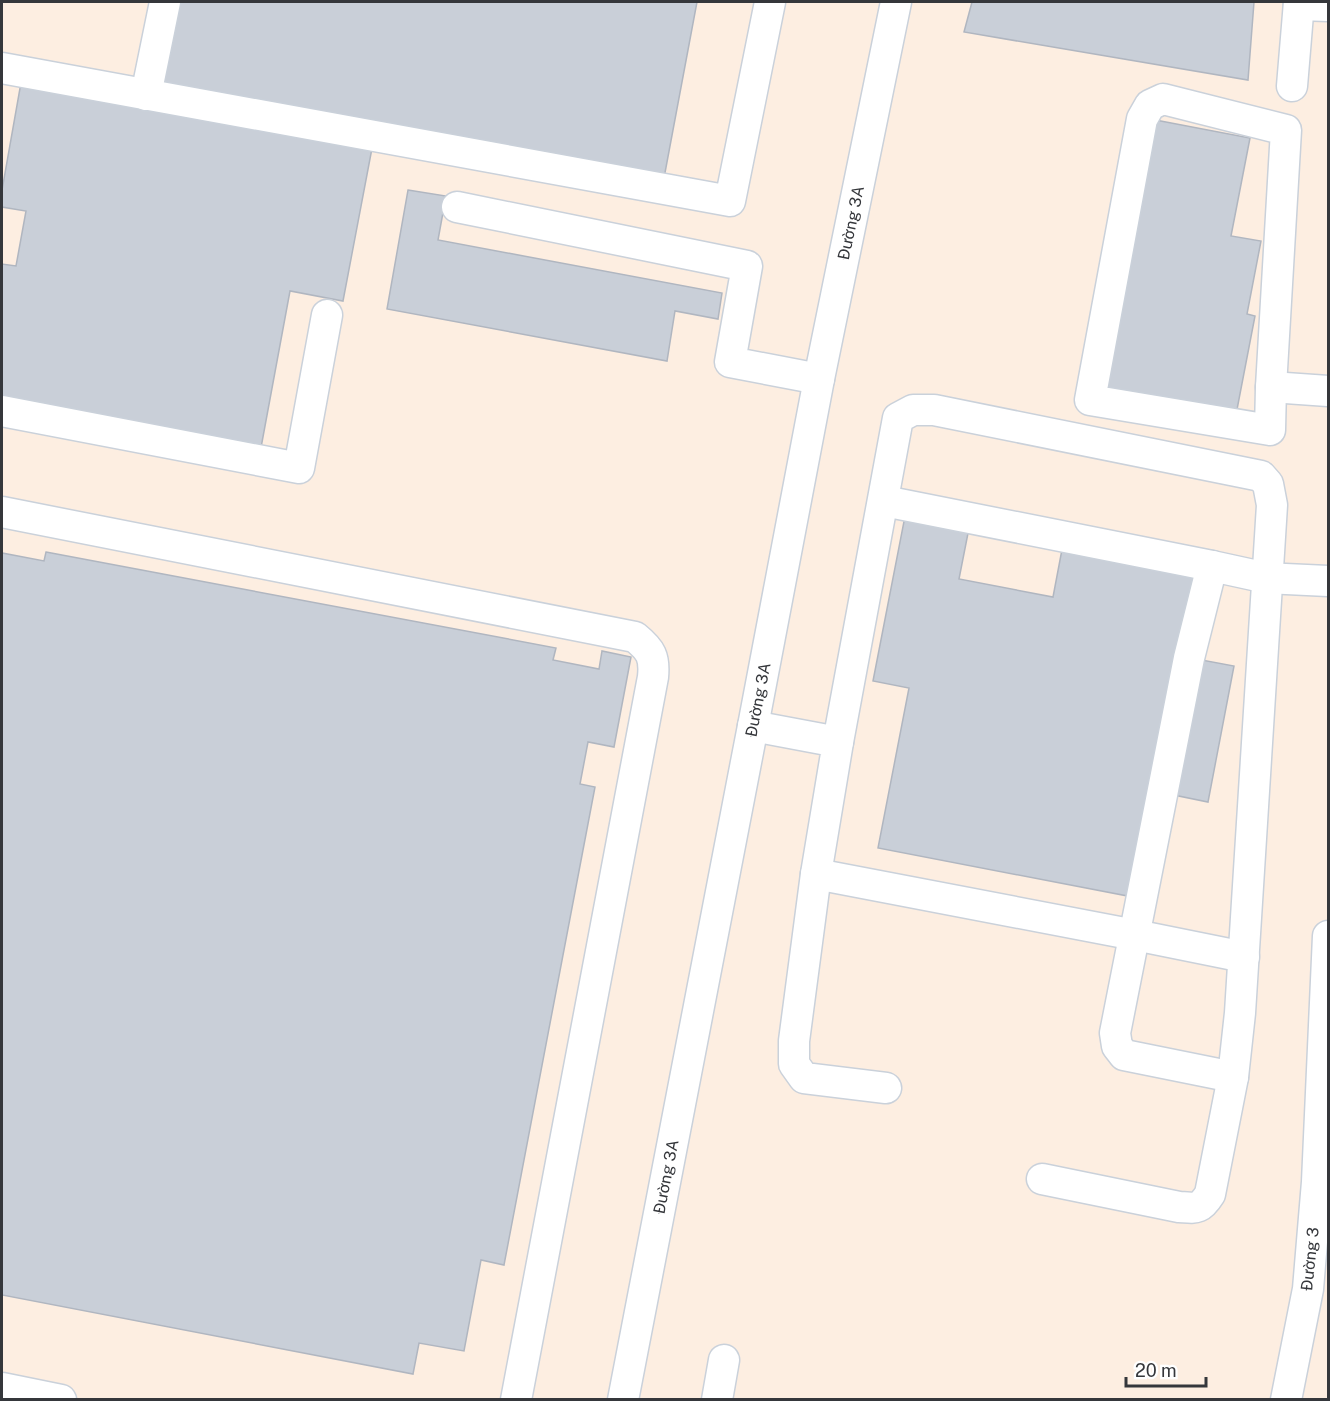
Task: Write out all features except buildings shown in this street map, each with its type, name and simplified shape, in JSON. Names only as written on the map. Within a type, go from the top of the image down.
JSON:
[{"type":"street","points":[[147,95],[165,2]]},
{"type":"street","points":[[2,68],[730,201],[770,2]]},
{"type":"street","name":"Đường 3A","points":[[622,1400],[819,379],[896,2]]},
{"type":"street","points":[[1292,86],[1299,3],[1329,6]]},
{"type":"street","points":[[2,88],[2,94]]},
{"type":"street","points":[[1163,99],[1286,130],[1271,387],[1270,430],[1090,400],[1142,119],[1150,105],[1163,99]]},
{"type":"street","points":[[457,207],[747,266],[730,362],[819,379]]},
{"type":"street","points":[[2,411],[299,468],[327,315]]},
{"type":"street","points":[[1271,387],[1329,391]]},
{"type":"street","points":[[886,1088],[804,1078],[794,1064],[794,1041],[816,874],[838,742],[898,418],[913,410],[934,410],[1261,476],[1268,484],[1272,505],[1244,957],[1233,1077],[1210,1194],[1204,1204],[1196,1208],[1179,1207],[1042,1179]]},
{"type":"street","points":[[884,501],[1267,578],[1329,581]]},
{"type":"street","points":[[2,512],[635,637],[651,654],[654,664],[653,677],[516,1400]]},
{"type":"street","points":[[1212,566],[1190,658],[1115,1032],[1117,1046],[1124,1055],[1233,1077]]},
{"type":"street","points":[[753,726],[838,742]]},
{"type":"street","points":[[816,874],[1244,957]]},
{"type":"street","name":"Đường 3","points":[[1286,1400],[1318,1290],[1317,1182],[1329,936]]},
{"type":"street","points":[[717,1400],[724,1359]]},
{"type":"street","points":[[2,1388],[61,1400]]},
{"type":"shaded area","points":[[2,2],[1328,2],[1328,1399],[2,1399]]}]
